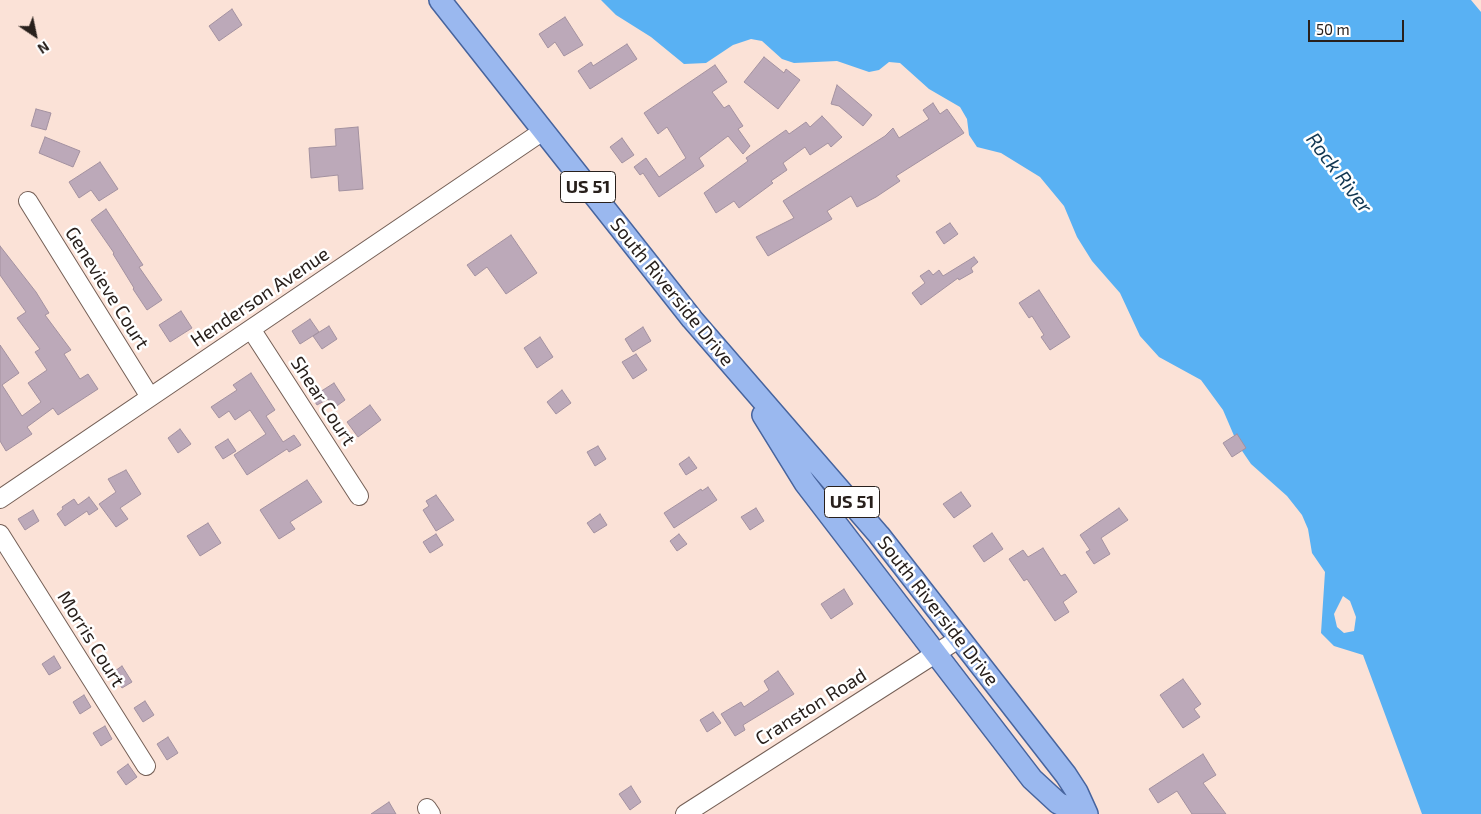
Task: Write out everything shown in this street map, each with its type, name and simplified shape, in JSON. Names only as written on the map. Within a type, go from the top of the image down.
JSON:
[{"type":"main road","name":"South Riverside Drive","points":[[440,0],[737,372],[852,502],[1066,775],[1077,792],[1087,814]]},
{"type":"main road","name":"South Riverside Drive","points":[[737,372],[805,483],[934,654],[1044,792],[1058,803],[1080,814]]},
{"type":"street","name":"Henderson Avenue","points":[[0,499],[543,131]]},
{"type":"street","name":"Genevieve Court","points":[[28,201],[150,397]]},
{"type":"street","name":"Shear Court","points":[[250,329],[359,496]]},
{"type":"street","name":"Morris Court","points":[[0,534],[146,766]]},
{"type":"street","name":"Cranston Road","points":[[685,814],[960,638]]},
{"type":"water","name":"Rock River","points":[[601,0],[1471,0],[1481,12],[1481,814],[1422,814],[1363,655],[1334,646],[1321,633],[1325,572],[1312,553],[1308,529],[1302,515],[1287,496],[1251,464],[1238,445],[1223,410],[1201,380],[1159,357],[1140,336],[1120,293],[1092,261],[1077,237],[1064,206],[1040,177],[1001,153],[977,147],[969,135],[967,119],[960,107],[929,89],[900,63],[889,62],[879,70],[869,72],[837,61],[794,63],[782,59],[762,41],[751,39],[733,45],[706,63],[684,64],[651,37],[616,15]],"holes":[[[1343,596],[1350,601],[1356,617],[1354,631],[1344,633],[1337,627],[1334,614]]]},
{"type":"building","points":[[232,9],[242,25],[219,41],[209,26]]},
{"type":"building","points":[[565,17],[583,45],[564,56],[555,42],[548,48],[539,34]]},
{"type":"building","points":[[627,44],[637,59],[590,89],[578,71],[591,62],[593,66]]},
{"type":"building","points":[[764,57],[784,73],[786,69],[800,80],[778,109],[744,82]]},
{"type":"building","points":[[715,65],[727,82],[712,92],[724,108],[729,105],[743,126],[738,129],[750,146],[743,154],[728,136],[699,158],[704,166],[659,197],[643,173],[640,175],[634,167],[646,158],[659,177],[686,158],[667,127],[658,134],[644,113]]},
{"type":"building","points":[[837,85],[872,115],[863,126],[839,106],[831,104]]},
{"type":"building","points":[[933,103],[940,114],[947,109],[964,133],[896,176],[900,181],[876,197],[857,207],[851,196],[827,211],[832,219],[768,256],[756,237],[794,218],[783,201],[885,136],[893,128],[899,138],[929,119],[923,110]]},
{"type":"building","points":[[36,109],[51,113],[46,130],[31,126]]},
{"type":"building","points":[[822,116],[842,137],[831,147],[828,143],[810,155],[805,147],[783,163],[787,170],[771,181],[773,183],[739,208],[734,201],[716,213],[704,193],[748,161],[746,158],[786,130],[789,134],[806,122],[810,127]]},
{"type":"building","points":[[358,127],[363,189],[339,191],[338,175],[311,178],[309,148],[336,146],[335,129]]},
{"type":"building","points":[[45,137],[80,151],[73,167],[39,153]]},
{"type":"building","points":[[622,138],[634,155],[622,163],[610,147]]},
{"type":"building","points":[[100,162],[118,189],[99,201],[91,190],[79,198],[69,182]]},
{"type":"building","points":[[106,209],[143,265],[139,267],[162,300],[147,310],[133,289],[114,253],[91,220]]},
{"type":"building","points":[[950,223],[958,234],[944,244],[936,232]]},
{"type":"building","points":[[511,235],[537,273],[506,294],[487,267],[475,276],[467,265]]},
{"type":"building","points":[[0,246],[36,292],[49,313],[45,315],[71,350],[64,354],[80,379],[88,374],[98,389],[58,415],[53,408],[27,427],[32,434],[6,451],[0,441],[0,345],[19,373],[2,385],[22,416],[41,402],[28,383],[47,370],[35,352],[40,349],[17,318],[26,312],[0,275]]},
{"type":"building","points":[[974,257],[978,262],[971,268],[973,272],[959,280],[958,278],[921,305],[912,293],[925,283],[920,276],[929,270],[933,275],[939,270],[943,276]]},
{"type":"building","points":[[1039,290],[1070,337],[1050,350],[1041,337],[1044,335],[1032,316],[1029,318],[1019,303]]},
{"type":"building","points":[[181,311],[192,328],[170,342],[159,325]]},
{"type":"building","points":[[310,319],[319,332],[300,344],[292,331]]},
{"type":"building","points":[[329,326],[337,339],[322,349],[313,336]]},
{"type":"building","points":[[643,327],[651,341],[633,352],[625,339]]},
{"type":"building","points":[[540,337],[553,357],[537,368],[524,348]]},
{"type":"building","points":[[636,354],[647,370],[633,379],[622,362]]},
{"type":"building","points":[[251,373],[275,410],[266,416],[283,442],[294,435],[301,445],[289,452],[287,449],[247,475],[234,455],[266,434],[250,410],[235,420],[229,411],[219,418],[211,407],[237,390],[233,385]]},
{"type":"building","points":[[334,383],[345,400],[334,408],[328,399],[317,405],[312,397]]},
{"type":"building","points":[[562,390],[571,403],[556,414],[547,402]]},
{"type":"building","points":[[370,405],[381,420],[358,437],[347,422]]},
{"type":"building","points":[[180,429],[191,444],[178,453],[168,438]]},
{"type":"building","points":[[1237,434],[1246,448],[1232,457],[1223,443]]},
{"type":"building","points":[[228,439],[236,451],[223,459],[215,447]]},
{"type":"building","points":[[598,446],[606,459],[595,466],[587,452]]},
{"type":"building","points":[[689,457],[697,468],[686,475],[679,464]]},
{"type":"building","points":[[126,470],[141,494],[120,508],[128,519],[116,527],[99,504],[116,492],[108,479]]},
{"type":"building","points":[[307,480],[322,502],[290,522],[295,529],[279,539],[260,510]]},
{"type":"building","points":[[708,487],[717,500],[674,528],[664,513],[701,489],[702,491]]},
{"type":"building","points":[[961,492],[971,506],[954,518],[943,504]]},
{"type":"building","points":[[436,495],[454,520],[436,531],[423,510],[429,506],[426,501]]},
{"type":"building","points":[[89,497],[98,509],[89,515],[87,511],[65,526],[57,514],[63,509],[62,507],[74,499],[78,505]]},
{"type":"building","points":[[756,508],[764,521],[750,530],[741,517]]},
{"type":"building","points":[[1119,508],[1128,520],[1101,538],[1110,554],[1094,564],[1086,552],[1090,550],[1080,535]]},
{"type":"building","points":[[33,510],[39,521],[25,530],[18,519]]},
{"type":"building","points":[[600,514],[607,525],[594,533],[587,523]]},
{"type":"building","points":[[208,523],[221,543],[200,556],[187,536]]},
{"type":"building","points":[[992,533],[1003,549],[984,562],[973,546]]},
{"type":"building","points":[[436,534],[443,545],[430,553],[423,542]]},
{"type":"building","points":[[679,534],[687,544],[677,551],[670,541]]},
{"type":"building","points":[[1043,548],[1061,576],[1065,574],[1077,592],[1063,602],[1069,612],[1055,621],[1027,579],[1024,581],[1009,559],[1023,550],[1028,557]]},
{"type":"building","points":[[844,589],[853,604],[831,619],[821,604]]},
{"type":"building","points":[[54,656],[61,668],[49,675],[42,664]]},
{"type":"building","points":[[122,666],[132,682],[122,688],[112,673]]},
{"type":"building","points":[[778,671],[794,694],[743,725],[745,730],[735,736],[721,714],[741,702],[744,707],[769,690],[764,681]]},
{"type":"building","points":[[1183,679],[1201,704],[1194,709],[1200,717],[1183,728],[1160,695]]},
{"type":"building","points":[[84,695],[91,707],[80,714],[73,702]]},
{"type":"building","points":[[145,701],[154,715],[143,722],[134,708]]},
{"type":"building","points":[[713,712],[721,723],[707,732],[700,720]]},
{"type":"building","points":[[105,726],[112,739],[101,746],[93,733]]},
{"type":"building","points":[[168,737],[178,753],[167,760],[157,744]]},
{"type":"building","points":[[1203,754],[1216,775],[1203,783],[1226,814],[1192,814],[1177,791],[1158,803],[1149,789]]},
{"type":"building","points":[[128,764],[137,777],[126,785],[117,772]]},
{"type":"building","points":[[631,786],[641,802],[630,810],[619,794]]},
{"type":"building","points":[[389,802],[396,814],[371,814]]}]
